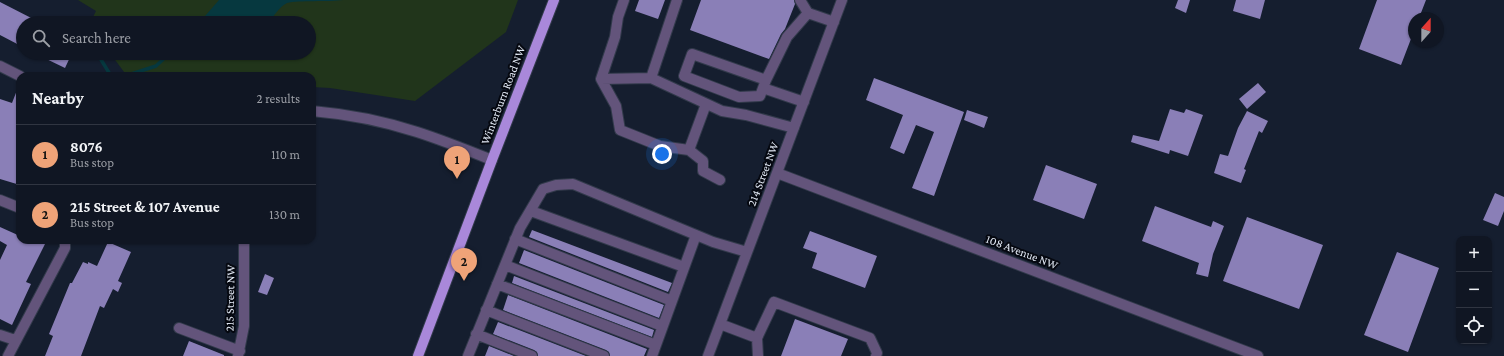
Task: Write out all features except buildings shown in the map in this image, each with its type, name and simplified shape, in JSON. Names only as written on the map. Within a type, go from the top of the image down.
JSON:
[{"type":"main road","name":"Winterburn Road NW","points":[[418,356],[554,0]]},
{"type":"street","points":[[624,0],[618,17],[615,37],[601,79],[616,106],[620,130],[660,146],[689,150],[703,161],[704,171],[720,180]]},
{"type":"street","points":[[651,78],[677,0]]},
{"type":"street","points":[[800,0],[808,13],[834,22]]},
{"type":"street","name":"214 Street NW","points":[[708,356],[842,0]]},
{"type":"street","points":[[804,102],[764,84],[692,54],[684,76],[739,97],[760,96],[764,84],[787,37],[808,13]]},
{"type":"street","points":[[0,66],[16,74]]},
{"type":"street","points":[[601,79],[651,78],[722,111],[746,115],[794,128]]},
{"type":"street","points":[[689,150],[706,104]]},
{"type":"street","points":[[316,112],[350,116],[399,126],[419,132],[492,160]]},
{"type":"street","name":"108 Avenue NW","points":[[777,173],[1258,356]]},
{"type":"street","points":[[468,356],[520,228],[543,189],[556,185],[573,184],[696,235],[747,252]]},
{"type":"street","points":[[0,200],[16,206]]},
{"type":"street","points":[[531,211],[684,267]]},
{"type":"street","points":[[652,356],[696,235]]},
{"type":"street","points":[[516,240],[672,301]]},
{"type":"street","points":[[8,356],[15,340],[65,248],[65,244]]},
{"type":"street","name":"215 Street NW","points":[[239,353],[244,326],[244,244]]},
{"type":"street","points":[[505,265],[662,326]]},
{"type":"street","points":[[497,284],[656,345]]},
{"type":"street","points":[[758,356],[757,338],[774,302],[870,338],[877,353],[876,356]]},
{"type":"street","points":[[486,310],[604,356]]},
{"type":"street","points":[[720,324],[757,338]]},
{"type":"street","points":[[179,328],[239,353]]},
{"type":"street","points":[[476,334],[532,356]]},
{"type":"street","points":[[0,335],[15,340]]},
{"type":"shaded area","points":[[78,0],[518,0],[506,32],[415,101],[316,87],[316,72],[124,72],[115,60],[316,60],[316,16],[94,16],[96,11]]},
{"type":"shaded area","points":[[219,0],[343,0],[287,3],[279,9],[274,16],[205,16]]},
{"type":"waterway","points":[[101,60],[109,72]]},
{"type":"waterway","points":[[137,72],[156,66],[162,60]]},
{"type":"place","name":"8076","points":[[457,179]]},
{"type":"place","name":"215 Street & 107 Avenue","points":[[464,281]]}]
